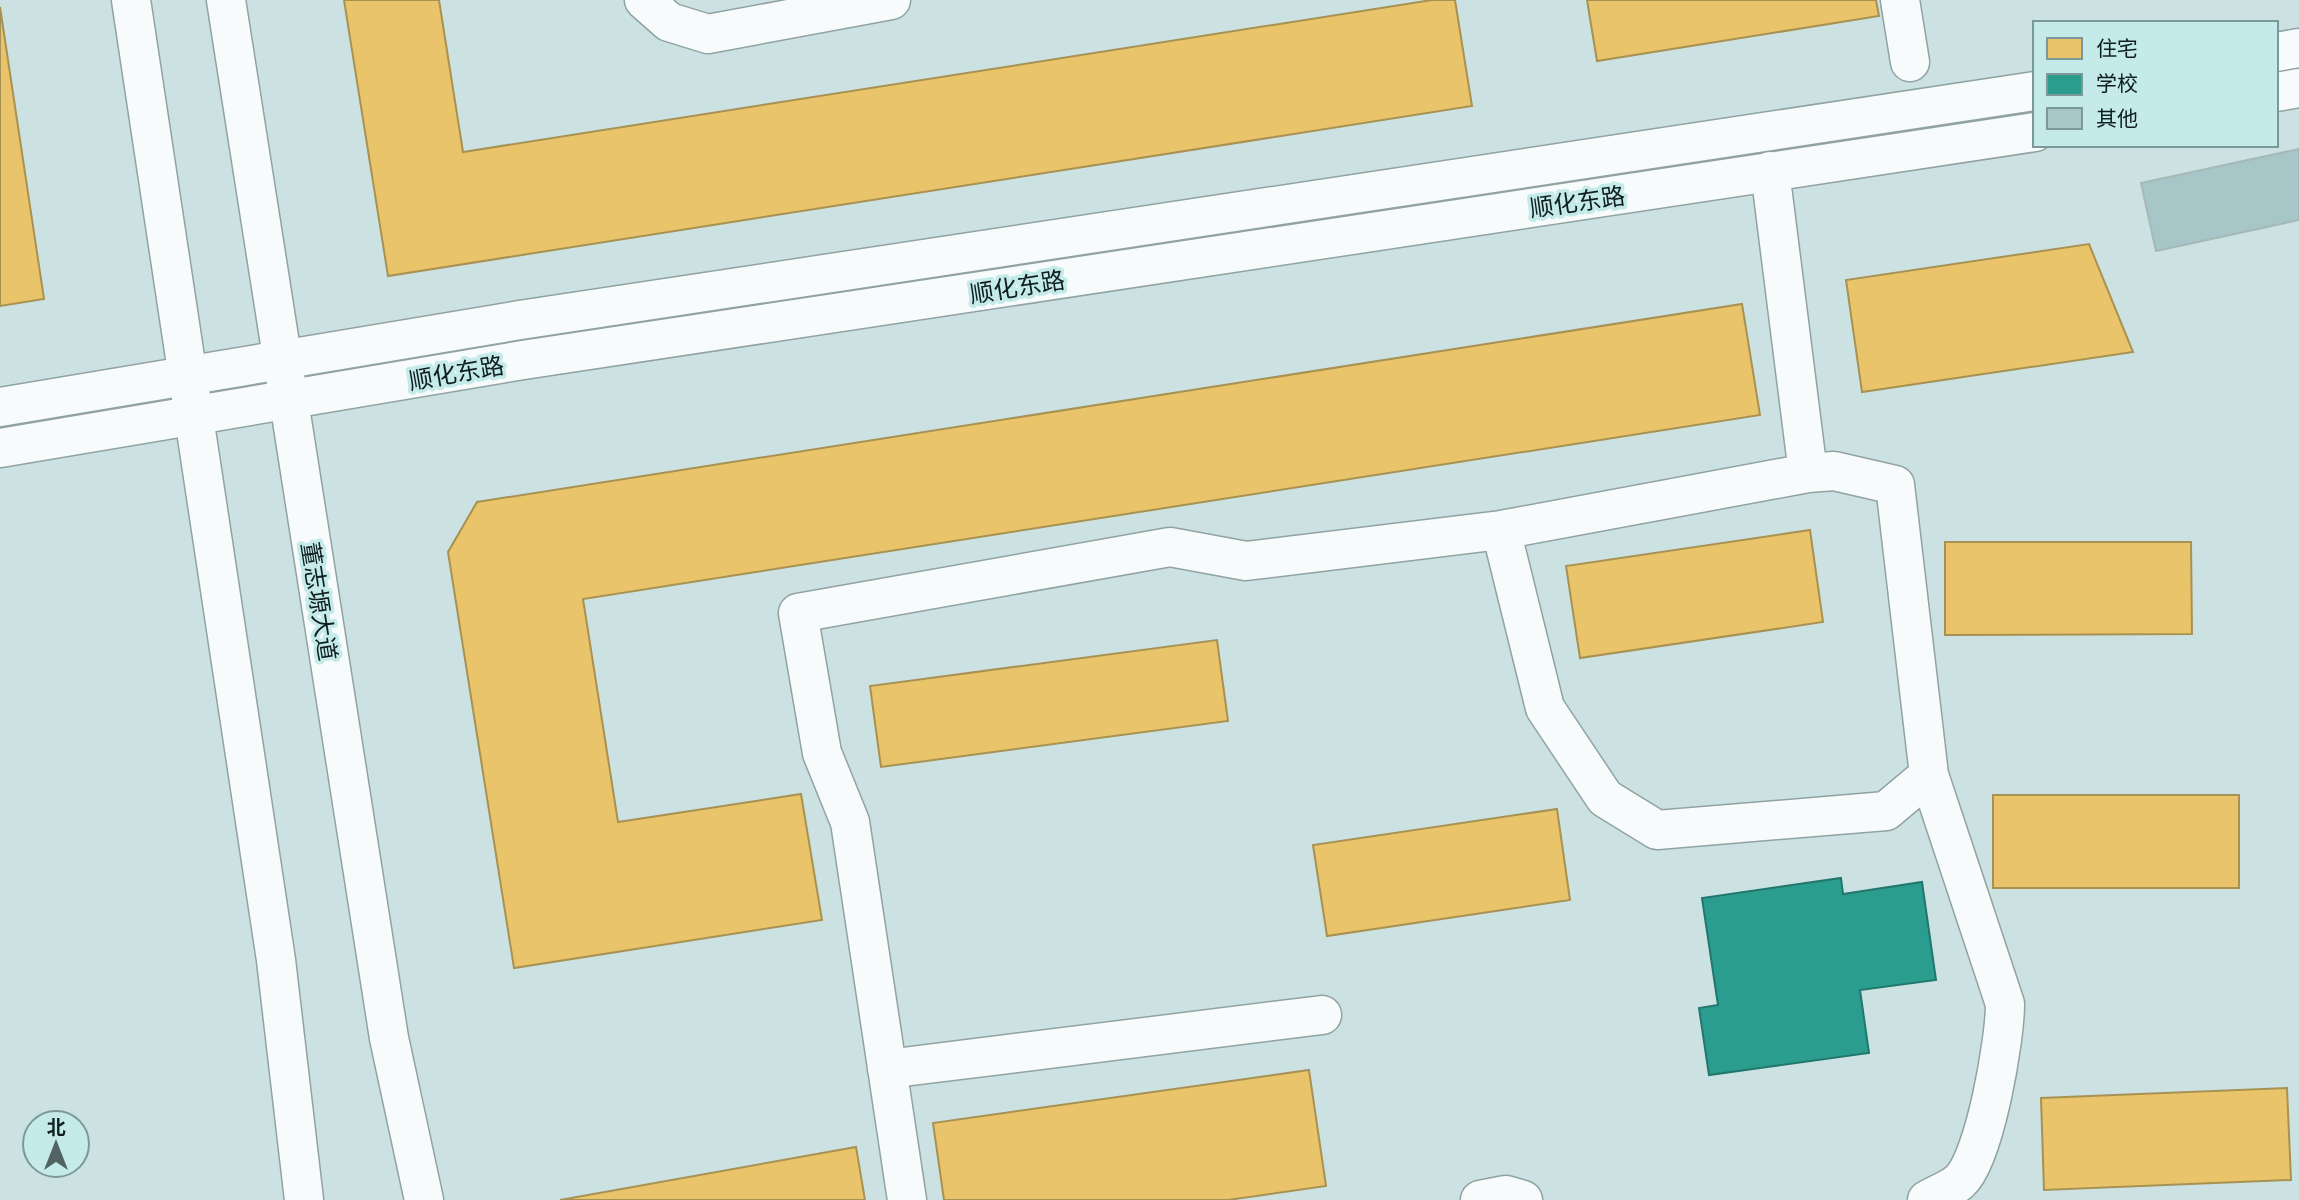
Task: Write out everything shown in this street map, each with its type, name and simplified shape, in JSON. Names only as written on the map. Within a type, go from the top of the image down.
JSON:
[{"type":"street","points":[[131,0],[276,960],[304,1200]]},
{"type":"street","name":"董志塬大道","points":[[226,0],[389,1038],[424,1200]]},
{"type":"street","points":[[644,0],[669,22],[708,34],[891,0]]},
{"type":"street","points":[[1900,0],[1910,62]]},
{"type":"street","points":[[2278,52],[2299,48]]},
{"type":"street","points":[[2278,92],[2299,88]]},
{"type":"street","name":"顺化东路","points":[[0,407],[534,318],[2033,91]]},
{"type":"street","name":"顺化东路","points":[[0,448],[523,360],[2033,132]]},
{"type":"street","points":[[1770,172],[1808,473]]},
{"type":"street","points":[[907,1200],[850,822],[822,753],[799,613],[1170,547],[1246,561],[1500,530],[1808,473],[1835,471],[1895,485],[1929,775],[2005,1004],[2005,1032],[1979,1149],[1961,1181],[1927,1200]]},
{"type":"street","points":[[1500,530],[1545,708],[1605,798],[1657,830],[1886,811],[1929,775]]},
{"type":"street","points":[[887,1069],[1322,1015]]},
{"type":"street","points":[[1480,1200],[1506,1195],[1522,1200]]},
{"type":"building: 住宅","points":[[344,0],[439,0],[463,152],[1432,0],[1455,0],[1472,106],[388,276]]},
{"type":"building: 住宅","points":[[1587,0],[1876,0],[1879,16],[1597,61]]},
{"type":"building: 住宅","points":[[0,7],[44,299],[0,306]]},
{"type":"building: 住宅","points":[[2089,244],[2133,352],[1862,392],[1846,280]]},
{"type":"building: 住宅","points":[[1742,304],[1760,415],[583,599],[618,822],[801,794],[822,920],[514,968],[448,552],[477,502]]},
{"type":"building: 住宅","points":[[1810,530],[1823,622],[1580,658],[1566,566]]},
{"type":"building: 住宅","points":[[1945,542],[2191,542],[2192,634],[1945,635]]},
{"type":"building: 住宅","points":[[1217,640],[1228,721],[881,767],[870,686]]},
{"type":"building: 住宅","points":[[1993,795],[2239,795],[2239,888],[1993,888]]},
{"type":"building: 住宅","points":[[1557,809],[1570,900],[1327,936],[1313,845]]},
{"type":"building: 住宅","points":[[1309,1070],[1326,1186],[1228,1200],[944,1200],[933,1123]]},
{"type":"building: 住宅","points":[[2287,1088],[2291,1180],[2044,1190],[2041,1098]]},
{"type":"building: 住宅","points":[[856,1147],[865,1200],[560,1200]]},
{"type":"building: 学校","points":[[1841,878],[1843,894],[1922,882],[1936,980],[1860,990],[1869,1053],[1709,1075],[1699,1008],[1718,1005],[1702,898]]},
{"type":"building: 其他","points":[[2299,149],[2299,220],[2156,251],[2141,183]]}]
